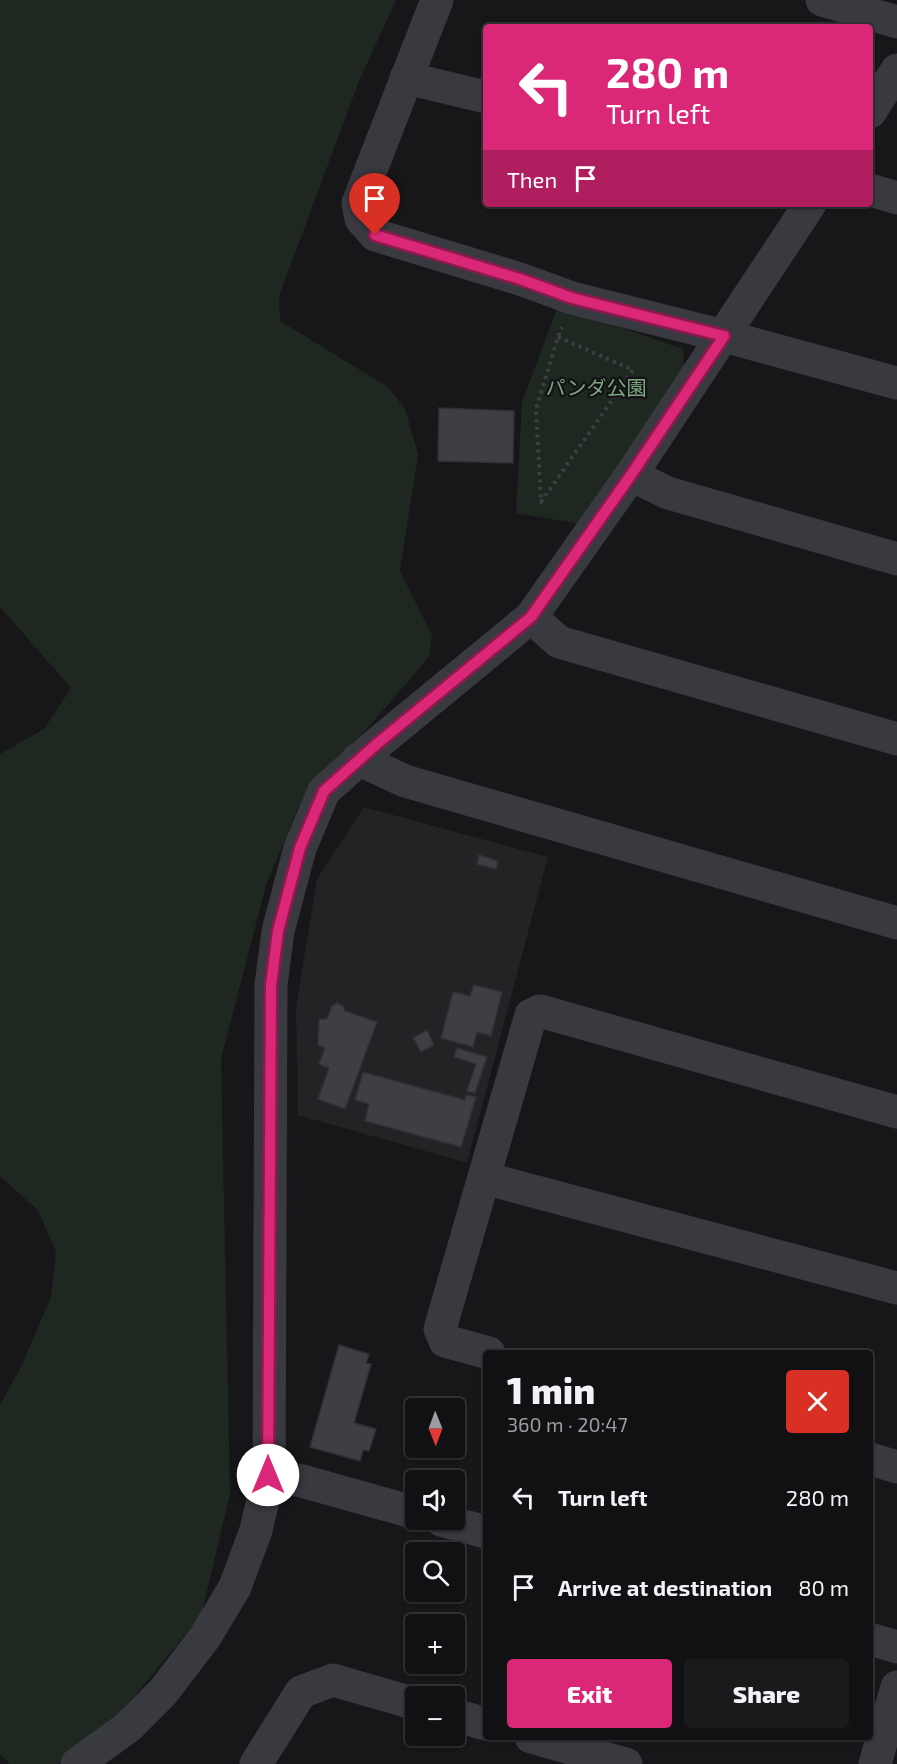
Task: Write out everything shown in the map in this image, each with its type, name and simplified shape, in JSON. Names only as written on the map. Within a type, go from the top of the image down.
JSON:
[{"type":"street","points":[[437,0],[358,203],[361,219],[375,235],[520,279],[572,298],[897,383]]},
{"type":"street","points":[[822,0],[897,22]]},
{"type":"street","points":[[873,107],[897,70]]},
{"type":"street","points":[[406,78],[483,96]]},
{"type":"street","points":[[873,191],[897,198]]},
{"type":"street","points":[[77,1764],[128,1727],[163,1692],[205,1637],[235,1587],[256,1530],[268,1475],[271,985],[278,931],[300,848],[324,791],[358,759],[531,617],[631,475],[808,207]]},
{"type":"street","points":[[631,475],[668,494],[897,559]]},
{"type":"street","points":[[531,617],[559,642],[897,739]]},
{"type":"street","points":[[358,759],[405,781],[897,923]]},
{"type":"street","points":[[483,1351],[445,1341],[440,1329],[531,1015],[540,1011],[897,1112]]},
{"type":"street","points":[[484,1178],[897,1288]]},
{"type":"street","points":[[873,1461],[897,1467]]},
{"type":"street","points":[[268,1475],[302,1481],[405,1509]]},
{"type":"street","points":[[465,1526],[483,1531]]},
{"type":"street","points":[[873,1640],[897,1647]]},
{"type":"street","points":[[256,1764],[301,1692],[333,1680],[405,1701]]},
{"type":"street","points":[[874,1764],[897,1687]]},
{"type":"street","points":[[465,1718],[483,1723]]},
{"type":"street","points":[[542,1740],[626,1764]]},
{"type":"path","points":[[558,337],[633,370],[542,502],[536,409],[558,337],[572,298]]},
{"type":"shaded area","points":[[364,807],[548,857],[467,1163],[298,1115],[296,1008],[317,879]]},
{"type":"green space","points":[[0,0],[396,0],[359,81],[279,296],[280,321],[388,387],[405,409],[418,454],[400,571],[432,635],[429,657],[298,809],[266,885],[221,1059],[230,1494],[201,1616],[97,1741],[57,1764],[10,1764],[0,1754],[0,1405],[22,1365],[51,1297],[56,1252],[38,1210],[0,1176],[0,754],[44,729],[71,688],[0,607]]},
{"type":"green space","name":"パンダ公園","points":[[558,306],[683,349],[684,367],[581,524],[516,513],[522,402]]},
{"type":"building","points":[[439,408],[514,411],[513,463],[438,461]]},
{"type":"building","points":[[479,855],[498,861],[496,869],[477,864]]},
{"type":"building","points":[[474,985],[502,992],[491,1036],[477,1032],[473,1047],[441,1038],[453,992],[470,996]]},
{"type":"building","points":[[337,1003],[343,1006],[345,1011],[377,1022],[345,1109],[318,1099],[329,1068],[319,1064],[325,1048],[318,1045],[319,1019],[327,1019],[332,1006]]},
{"type":"building","points":[[427,1030],[434,1045],[421,1052],[413,1038]]},
{"type":"building","points":[[457,1048],[487,1057],[475,1093],[467,1091],[476,1064],[454,1057]]},
{"type":"building","points":[[363,1072],[465,1100],[466,1095],[476,1097],[461,1147],[365,1121],[369,1104],[355,1100]]},
{"type":"building","points":[[339,1345],[369,1354],[366,1363],[371,1364],[354,1423],[376,1429],[369,1451],[363,1450],[360,1461],[310,1447]]},
{"type":"route","points":[[268,1475],[271,985],[278,931],[300,848],[324,791],[358,759],[531,617],[631,475],[724,336],[572,298],[520,279],[375,235]]}]
